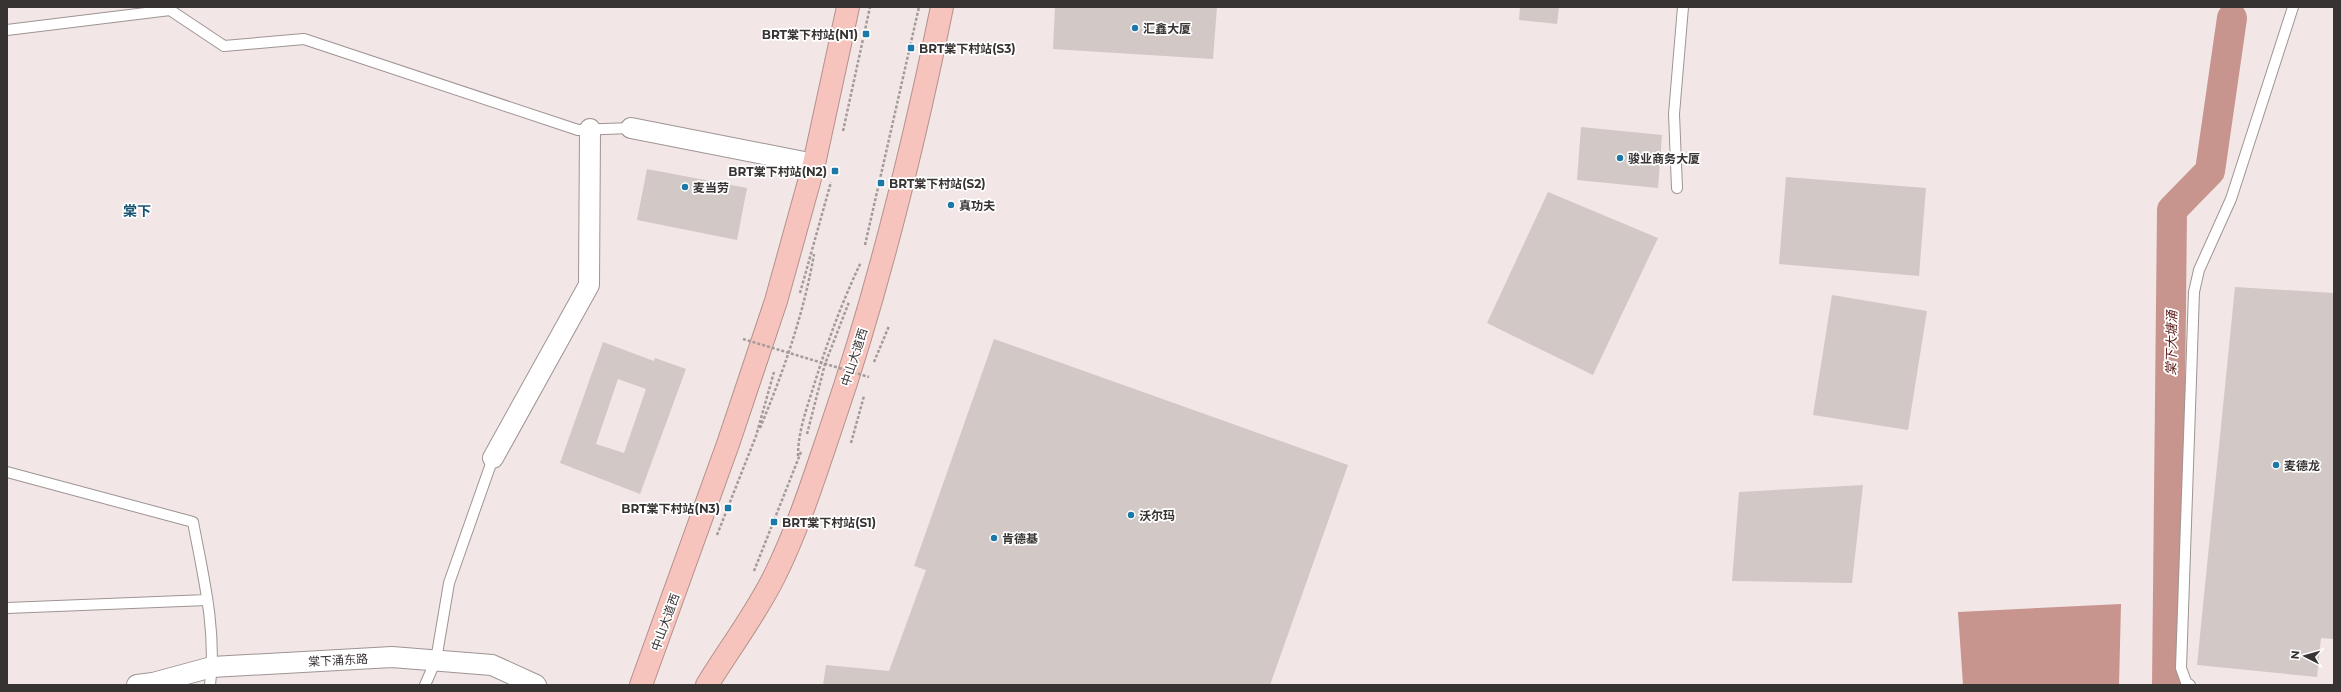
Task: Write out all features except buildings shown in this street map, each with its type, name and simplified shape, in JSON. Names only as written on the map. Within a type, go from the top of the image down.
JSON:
[{"type":"highway","name":"中山大道西","points":[[641,685],[752,378],[795,237],[814,164],[848,7]]},
{"type":"highway","name":"中山大道西","points":[[707,685],[748,623],[775,576],[826,444],[866,322],[885,253],[920,112],[942,7]]},
{"type":"street","points":[[631,128],[814,164]]},
{"type":"street","points":[[493,458],[589,285],[590,129]]},
{"type":"street","name":"棠下涌东路","points":[[137,685],[392,657],[492,665],[536,685]]},
{"type":"lane","points":[[1677,188],[1674,114],[1683,7]]},
{"type":"lane","points":[[2190,685],[2186,682],[2181,668],[2194,292],[2199,270],[2231,199],[2293,7]]},
{"type":"lane","points":[[7,30],[170,10],[224,46],[304,39],[578,130],[631,128]]},
{"type":"lane","points":[[425,685],[436,660],[450,583],[493,458]]},
{"type":"lane","points":[[7,472],[193,522],[208,600],[211,676]]},
{"type":"lane","points":[[7,608],[208,600]]},
{"type":"path","points":[[864,247],[919,7]]},
{"type":"path","points":[[715,542],[768,409],[809,283],[816,242]]},
{"type":"path","points":[[805,440],[825,364],[852,294],[863,254]]},
{"type":"path","points":[[798,458],[798,439],[816,376],[840,308],[861,261]]},
{"type":"path","points":[[867,384],[889,326]]},
{"type":"path","points":[[743,339],[869,377]]},
{"type":"path","points":[[778,358],[781,350]]},
{"type":"path","points":[[756,436],[776,365]]},
{"type":"path","points":[[851,444],[865,391]]},
{"type":"path","points":[[754,571],[803,446]]},
{"type":"shaded area","points":[[2121,604],[2119,685],[1963,685],[1958,612]]},
{"type":"waterway","name":"棠下大塘涌","points":[[2167,685],[2172,210],[2210,171],[2232,18]]},
{"type":"place","name":"汇鑫大厦","points":[[1135,28]]},
{"type":"place","name":"BRT棠下村站(N1)","points":[[866,34]]},
{"type":"place","name":"BRT棠下村站(S3)","points":[[911,48]]},
{"type":"place","name":"骏业商务大厦","points":[[1620,158]]},
{"type":"place","name":"BRT棠下村站(N2)","points":[[835,171]]},
{"type":"place","name":"BRT棠下村站(S2)","points":[[881,183]]},
{"type":"place","name":"麦当劳","points":[[685,187]]},
{"type":"place","name":"真功夫","points":[[951,205]]},
{"type":"place","name":"麦德龙","points":[[2276,465]]},
{"type":"place","name":"BRT棠下村站(N3)","points":[[728,508]]},
{"type":"place","name":"沃尔玛","points":[[1131,515]]},
{"type":"place","name":"BRT棠下村站(S1)","points":[[774,522]]},
{"type":"place","name":"肯德基","points":[[994,538]]},
{"type":"district","name":"棠下","points":[[137,211]]}]
